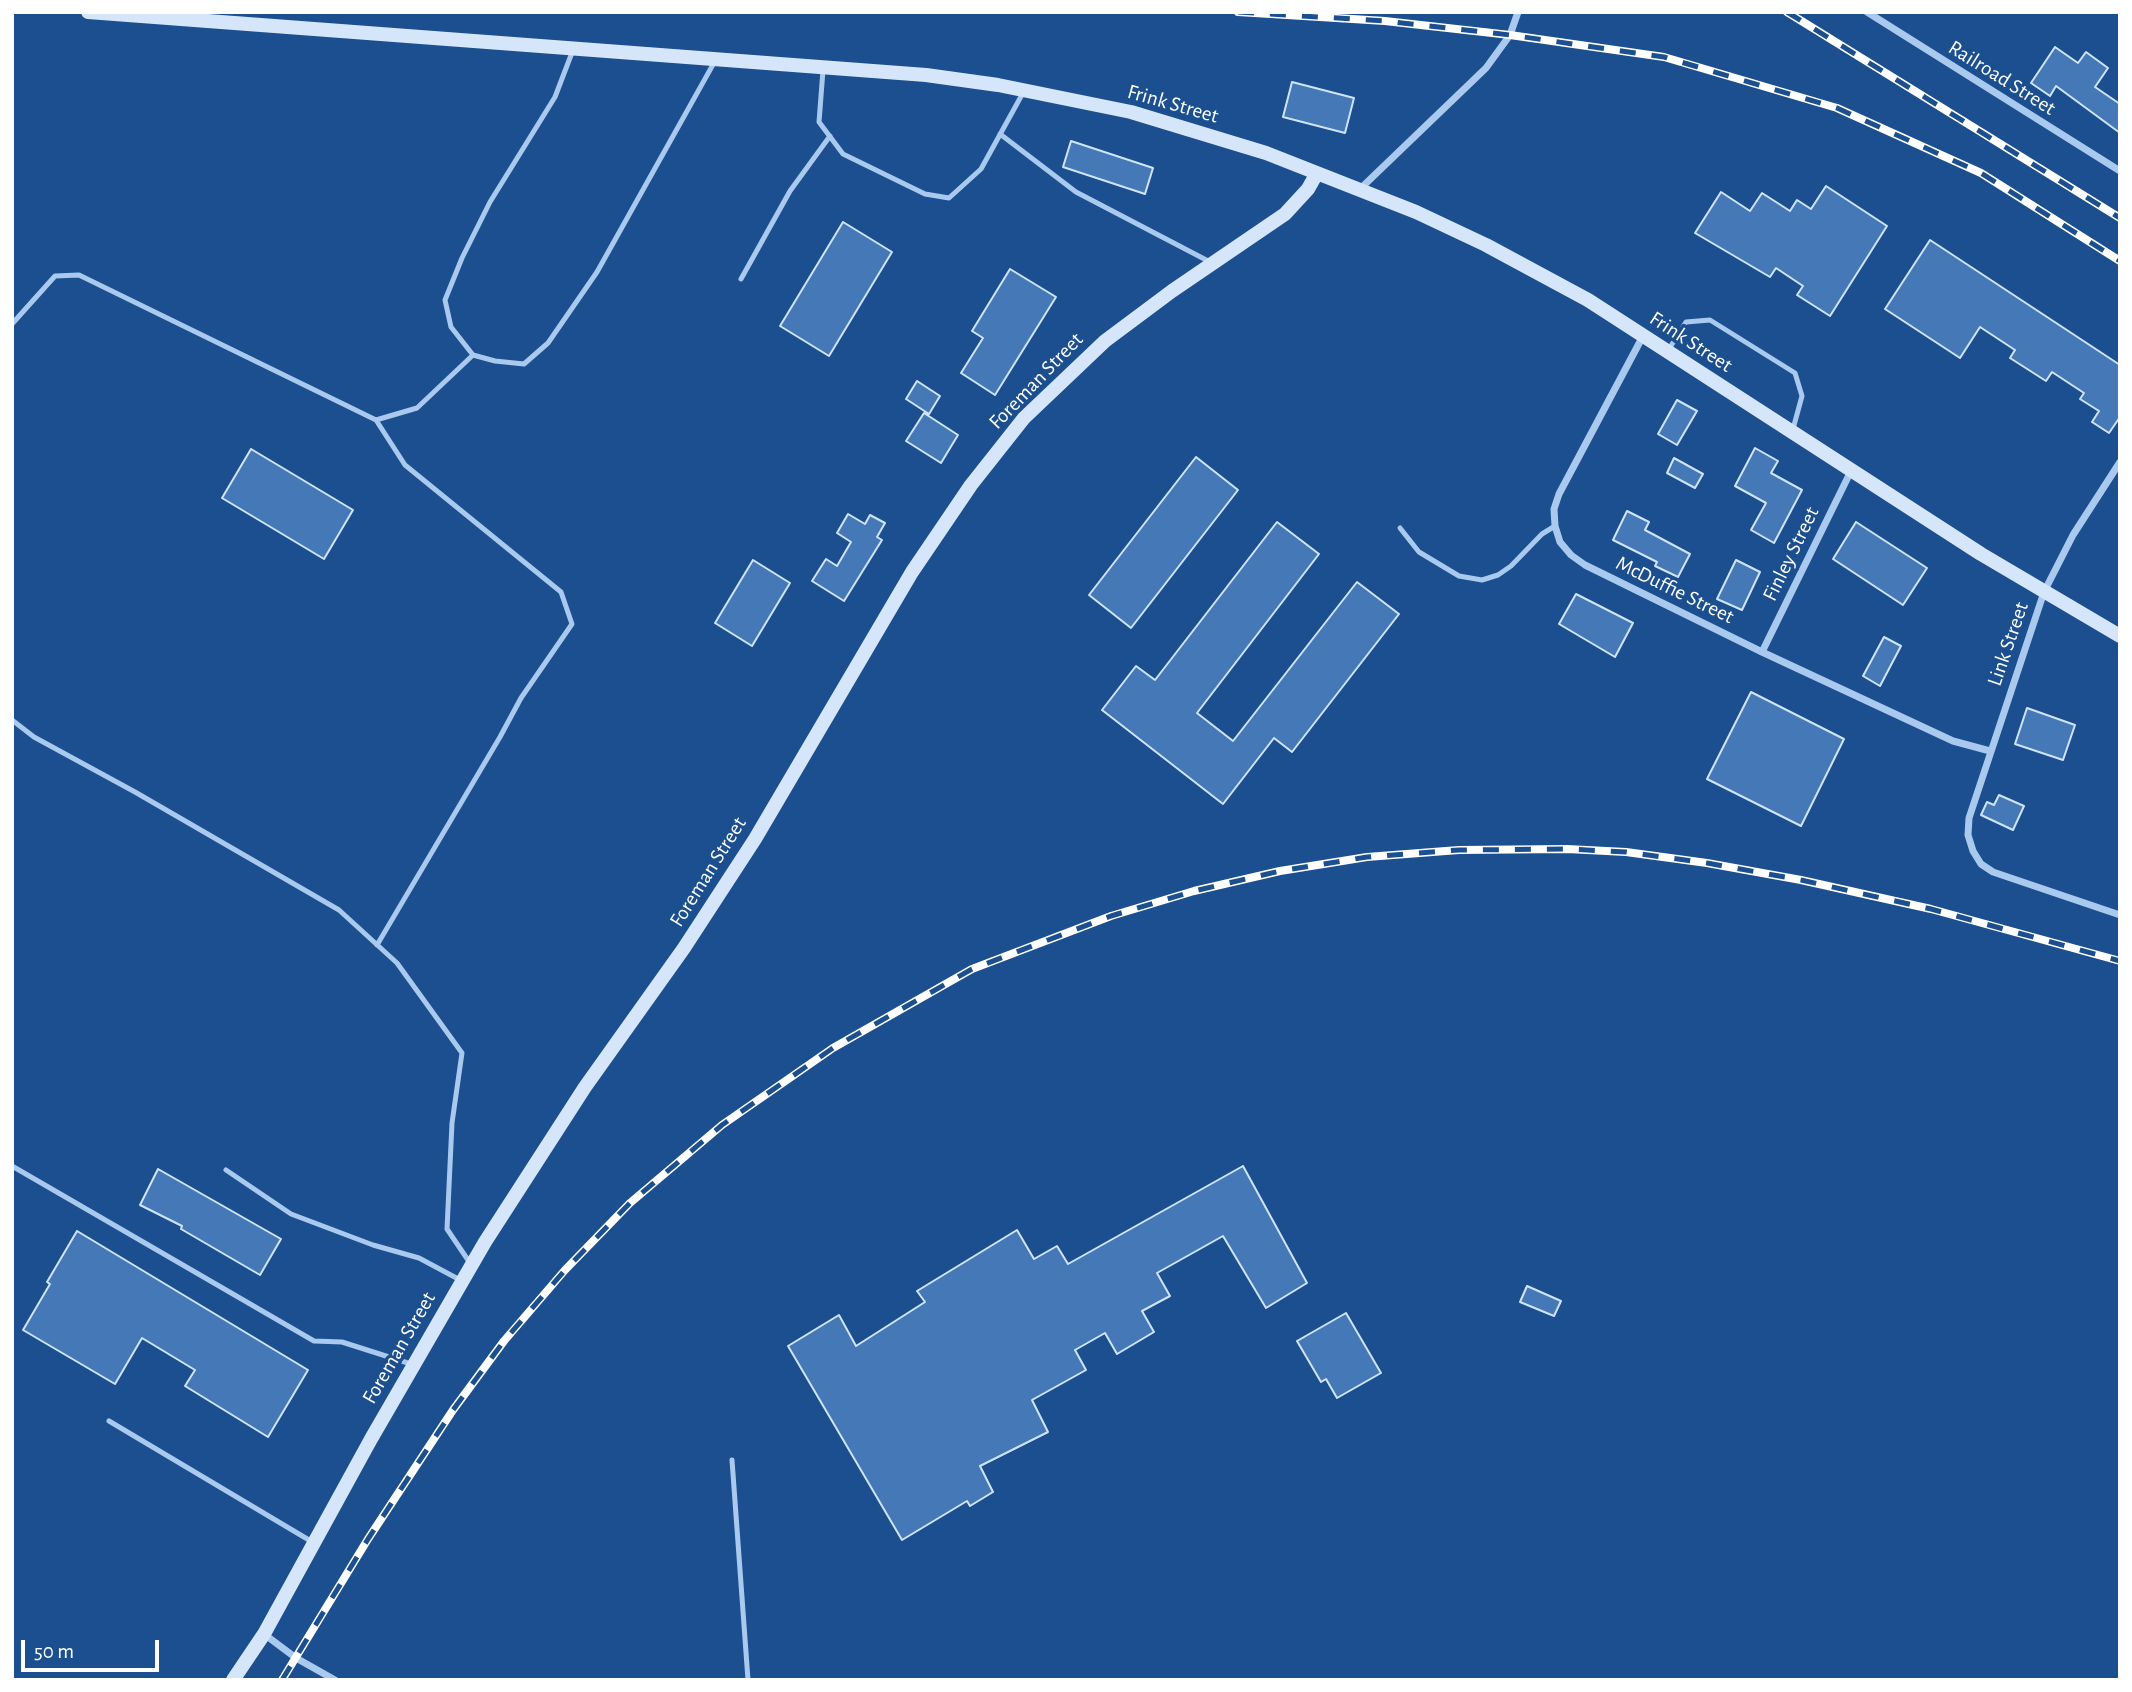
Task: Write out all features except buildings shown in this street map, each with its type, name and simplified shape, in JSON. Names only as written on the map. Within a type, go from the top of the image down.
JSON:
[{"type":"main road","name":"Frink Street","points":[[88,12],[926,75],[1025,90],[1130,112],[1266,153],[1416,212],[1486,244],[1588,300],[1851,471],[2044,592],[2118,633]]},
{"type":"main road","name":"Foreman Street","points":[[233,1680],[264,1634],[471,1265],[585,1087],[684,948],[755,839],[912,572],[971,485],[1024,418],[1057,384],[1126,324],[1285,214],[1308,189],[1317,173]]},
{"type":"street","points":[[1360,189],[1486,68],[1510,35],[1518,12]]},
{"type":"street","name":"Railroad Street","points":[[1867,12],[2120,172]]},
{"type":"street","points":[[1555,526],[1554,509],[1559,494],[1643,336]]},
{"type":"street","name":"Link Street","points":[[2120,462],[2073,535],[2044,592],[1969,818],[1973,851],[1981,864],[1993,872],[2120,915]]},
{"type":"street","name":"Finley Street","points":[[1762,652],[1851,471]]},
{"type":"street","name":"McDuffie Street","points":[[1555,526],[1560,542],[1571,555],[1585,565],[1762,652],[1953,741],[1990,751]]},
{"type":"street","points":[[264,1634],[296,1658],[335,1680]]},
{"type":"lane","points":[[574,47],[555,97],[490,202],[445,300],[451,327],[473,355],[524,364],[548,344],[597,272],[717,58]]},
{"type":"lane","points":[[823,66],[819,122],[843,154],[925,194],[949,198],[981,169],[1025,90]]},
{"type":"lane","points":[[1000,134],[1076,192],[1212,263]]},
{"type":"lane","points":[[741,279],[790,191],[830,136]]},
{"type":"lane","points":[[12,324],[55,276],[79,275],[376,420],[405,466],[561,592],[572,624],[521,698],[377,945]]},
{"type":"lane","points":[[1668,352],[1686,322],[1710,320],[1795,373],[1802,396],[1792,432]]},
{"type":"lane","points":[[376,420],[417,408],[473,355]]},
{"type":"lane","points":[[1400,528],[1419,552],[1459,576],[1482,580],[1498,575],[1511,566],[1542,534],[1555,526]]},
{"type":"lane","points":[[12,720],[34,737],[339,910],[397,963],[463,1053],[452,1123],[447,1229],[471,1265]]},
{"type":"lane","points":[[12,1166],[314,1341],[342,1342],[414,1365]]},
{"type":"lane","points":[[226,1170],[291,1214],[373,1245],[419,1258],[462,1281]]},
{"type":"lane","points":[[109,1421],[314,1543]]},
{"type":"lane","points":[[732,1460],[748,1680]]},
{"type":"railway","points":[[1238,12],[1385,21],[1510,35],[1664,57],[1837,108],[1981,173],[2120,261]]},
{"type":"railway","points":[[1787,12],[2120,218]]},
{"type":"railway","points":[[282,1680],[368,1539],[453,1410],[504,1341],[565,1270],[630,1203],[722,1125],[833,1048],[972,969],[1111,916],[1194,891],[1280,871],[1367,857],[1459,850],[1567,849],[1626,852],[1801,880],[1931,909],[2120,961]]}]
